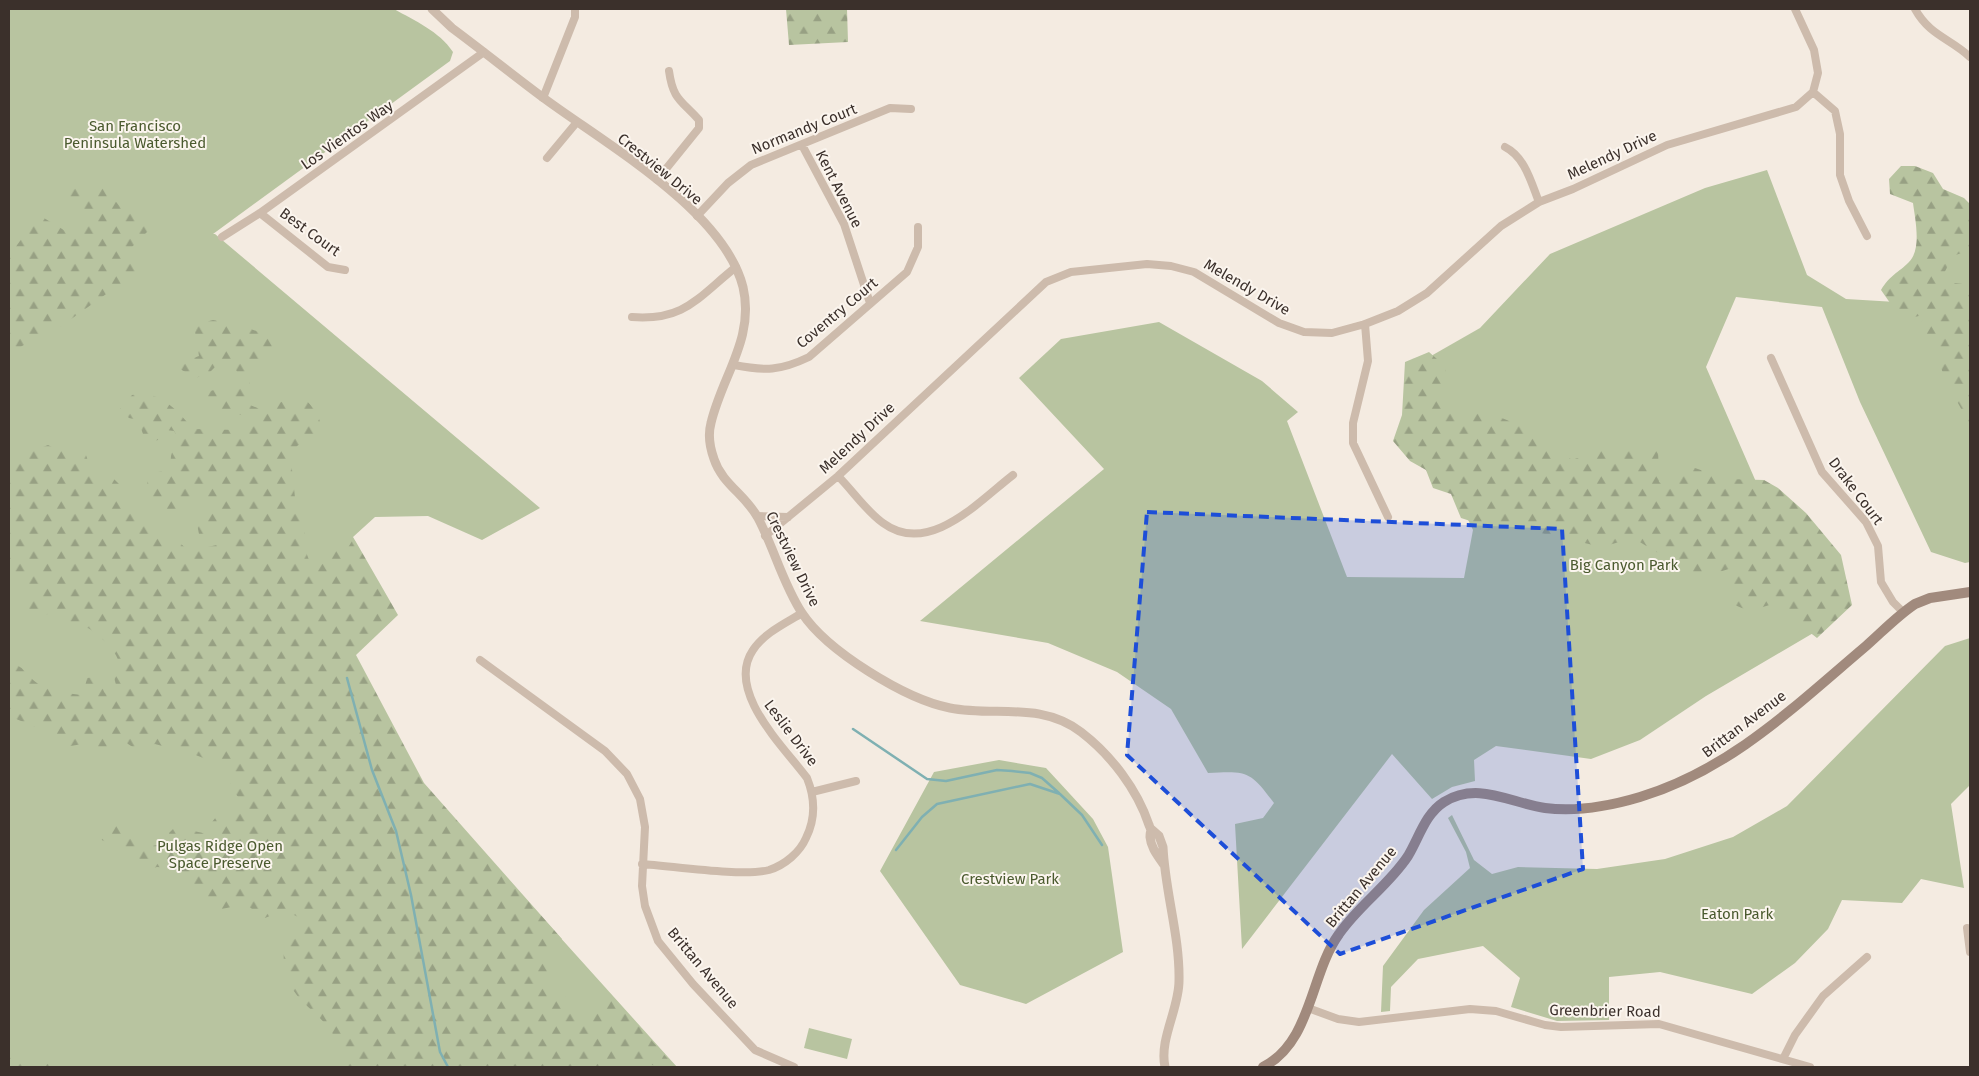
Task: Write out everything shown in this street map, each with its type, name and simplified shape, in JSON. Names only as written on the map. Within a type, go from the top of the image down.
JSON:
[{"type":"main road","name":"Brittan Avenue","points":[[1267,1066],[1281,1055],[1299,1028],[1338,935],[1394,875],[1408,855],[1427,820],[1444,802],[1476,792],[1543,808],[1577,808],[1614,804],[1672,786],[1701,774],[1752,740],[1868,645],[1903,612],[1930,598],[1970,592]]},
{"type":"street","name":"Crestview Drive","points":[[432,9],[452,28],[543,98],[657,180],[697,216],[728,250],[743,288],[746,310],[743,340],[710,425],[710,444],[714,459],[726,482],[757,516],[802,613],[830,645],[864,668],[929,702],[951,709],[1004,710],[1040,714],[1059,720],[1079,730],[1108,755],[1139,800],[1151,829],[1160,836],[1179,968],[1177,1002],[1165,1046],[1165,1067]]},
{"type":"street","points":[[543,98],[575,17],[575,9]]},
{"type":"street","points":[[1795,9],[1814,50],[1818,73],[1812,92],[1835,111],[1840,134],[1840,175],[1849,201],[1867,236]]},
{"type":"street","points":[[1915,9],[1928,27],[1940,38],[1960,48],[1970,58]]},
{"type":"street","name":"Los Vientos Way","points":[[222,237],[260,213],[484,52]]},
{"type":"street","points":[[657,180],[699,128],[699,120],[676,98],[669,71]]},
{"type":"street","name":"Melendy Drive","points":[[765,536],[838,476],[1024,300],[1046,282],[1071,272],[1147,264],[1172,266],[1194,272],[1279,323],[1304,332],[1332,333],[1365,324],[1398,311],[1427,293],[1501,226],[1538,202],[1573,189],[1630,160],[1667,145],[1796,107],[1812,92]]},
{"type":"street","name":"Normandy Court","points":[[697,216],[728,183],[751,165],[890,108],[911,109]]},
{"type":"street","points":[[547,158],[577,122]]},
{"type":"street","name":"Kent Avenue","points":[[802,145],[844,224],[870,303]]},
{"type":"street","points":[[1505,147],[1512,151],[1523,164],[1538,202]]},
{"type":"street","name":"Best Court","points":[[260,213],[328,267],[345,270]]},
{"type":"street","name":"Coventry Court","points":[[734,365],[760,370],[791,366],[809,357],[907,272],[918,247],[918,227]]},
{"type":"street","points":[[632,317],[650,319],[690,307],[736,267]]},
{"type":"street","points":[[1365,324],[1368,361],[1353,423],[1353,443],[1388,517]]},
{"type":"street","name":"Drake Court","points":[[1771,358],[1822,472],[1866,522],[1878,546],[1881,582],[1893,602],[1903,612]]},
{"type":"street","points":[[838,476],[883,523],[896,530],[911,534],[932,532],[949,524],[1013,475]]},
{"type":"street","points":[[757,516],[788,517]]},
{"type":"street","name":"Leslie Drive","points":[[642,864],[747,872],[769,870],[786,861],[803,844],[812,827],[814,809],[808,778],[751,704],[745,677],[752,650],[760,642],[802,613]]},
{"type":"street","name":"Brittan Avenue","points":[[480,660],[605,750],[626,774],[640,799],[645,827],[642,864],[645,906],[658,941],[693,984],[755,1050],[794,1067]]},
{"type":"street","points":[[812,792],[856,781]]},
{"type":"street","points":[[1967,928],[1970,952]]},
{"type":"street","points":[[1783,1059],[1795,1035],[1823,996],[1866,957]]},
{"type":"street","name":"Greenbrier Road","points":[[1308,1008],[1338,1019],[1359,1022],[1470,1008],[1496,1010],[1545,1025],[1561,1027],[1659,1024],[1810,1067]]},
{"type":"highlighted area","points":[[1147,512],[1562,529],[1583,869],[1340,954],[1127,755]]},
{"type":"green space","name":"Pulgas Ridge Open Space Preserve","points":[[9,9],[394,9],[434,32],[453,52],[450,61],[213,234],[540,508],[482,540],[428,516],[375,517],[353,537],[356,542],[355,655],[421,783],[677,1067],[9,1067]]},
{"type":"green space","points":[[786,9],[847,9],[848,42],[789,45]]},
{"type":"green space","points":[[1901,166],[1915,166],[1933,173],[1943,189],[1964,198],[1970,204],[1970,250],[1953,256],[1940,281],[1970,285],[1970,425],[1941,368],[1949,357],[1931,347],[1920,332],[1923,315],[1902,320],[1881,290],[1891,277],[1909,262],[1917,242],[1913,203],[1890,194],[1889,179]]},
{"type":"green space","name":"Big Canyon Park","points":[[1767,170],[1807,275],[1846,299],[1896,302],[1970,218],[1970,562],[1965,563],[1931,552],[1860,402],[1822,307],[1736,297],[1706,367],[1760,491],[1832,622],[1706,696],[1640,740],[1591,759],[1496,746],[1474,760],[1475,781],[1452,787],[1432,799],[1392,754],[1242,949],[1235,824],[1263,818],[1274,803],[1259,785],[1247,775],[1240,773],[1208,773],[1171,709],[1117,672],[1048,643],[920,621],[1104,469],[1019,378],[1061,339],[1159,322],[1262,381],[1298,412],[1287,421],[1347,577],[1464,578],[1473,530],[1434,449],[1417,364],[1480,328],[1550,254],[1705,188]]},
{"type":"green space","points":[[78,184],[101,185],[126,213],[151,211],[152,227],[131,248],[137,272],[60,327],[22,346],[9,358],[9,256],[39,215],[72,235],[85,221],[64,198]]},
{"type":"green space","points":[[213,320],[239,325],[256,331],[264,335],[277,347],[273,360],[251,361],[248,404],[266,410],[284,401],[306,400],[317,412],[320,422],[312,437],[297,446],[291,460],[296,507],[306,522],[303,544],[309,560],[321,565],[331,551],[339,544],[346,551],[352,541],[356,542],[398,615],[356,655],[424,783],[562,939],[554,950],[550,964],[548,978],[551,991],[570,999],[577,1006],[581,1015],[589,1017],[614,998],[675,1067],[634,1063],[612,1067],[343,1067],[343,1058],[335,1038],[323,1021],[296,994],[286,976],[284,948],[302,932],[300,918],[284,910],[265,918],[245,904],[222,909],[206,902],[192,882],[172,868],[157,867],[146,870],[133,848],[125,849],[99,839],[97,831],[110,825],[124,822],[144,847],[171,843],[169,833],[175,827],[203,833],[221,811],[234,814],[239,812],[239,798],[229,786],[232,782],[225,773],[208,760],[187,752],[155,744],[140,749],[125,742],[114,749],[98,747],[88,743],[59,748],[54,746],[45,731],[9,716],[9,663],[22,668],[33,680],[42,686],[65,693],[83,695],[87,678],[95,677],[103,683],[104,692],[114,697],[118,693],[114,677],[118,675],[120,668],[119,661],[111,648],[88,628],[76,630],[52,611],[40,619],[27,608],[24,585],[9,579],[9,482],[14,451],[48,445],[58,450],[85,452],[93,476],[104,481],[113,478],[120,485],[126,507],[154,532],[172,536],[189,551],[226,543],[224,537],[215,534],[199,534],[196,519],[201,514],[210,512],[212,508],[210,501],[201,489],[198,491],[194,505],[178,514],[150,503],[147,482],[150,479],[155,480],[158,472],[170,469],[171,456],[177,436],[174,431],[166,430],[158,440],[150,442],[143,434],[138,420],[129,418],[120,409],[132,395],[151,395],[174,408],[193,429],[238,430],[247,425],[244,416],[219,408],[205,401],[206,392],[218,389],[232,391],[238,387],[238,373],[231,363],[219,363],[210,372],[196,378],[180,369],[183,362],[199,356],[195,332],[198,324]]},
{"type":"green space","points":[[1429,352],[1446,367],[1444,413],[1478,412],[1507,420],[1541,438],[1572,460],[1608,447],[1658,448],[1659,482],[1670,487],[1692,467],[1727,479],[1764,480],[1778,488],[1806,513],[1841,555],[1852,605],[1817,638],[1773,604],[1749,611],[1730,603],[1735,567],[1700,578],[1633,538],[1602,547],[1523,529],[1495,529],[1461,518],[1451,494],[1433,488],[1426,470],[1410,461],[1393,441],[1402,415],[1405,362]]},
{"type":"green space","name":"Eaton Park","points":[[1970,638],[1970,785],[1951,804],[1964,888],[1921,879],[1902,903],[1842,900],[1828,929],[1795,963],[1752,994],[1660,972],[1609,977],[1609,1020],[1557,1021],[1511,1007],[1520,978],[1483,946],[1418,959],[1391,987],[1390,1011],[1381,1012],[1383,966],[1424,910],[1470,868],[1466,852],[1448,818],[1452,815],[1474,860],[1492,874],[1518,867],[1597,869],[1665,859],[1733,837],[1787,806],[1945,646]]},
{"type":"green space","name":"Crestview Park","points":[[999,760],[1046,768],[1093,819],[1108,847],[1123,952],[1026,1004],[960,985],[880,871],[934,772]]},
{"type":"green space","points":[[809,1028],[852,1039],[847,1059],[804,1048]]},
{"type":"green space","points":[[9,1046],[26,1064],[34,1066],[58,1062],[69,1067],[9,1067]]},
{"type":"waterway","points":[[347,678],[372,770],[396,831],[411,895],[440,1052],[448,1067]]},
{"type":"waterway","points":[[853,729],[927,779],[946,781],[997,770],[1012,771],[1030,773],[1042,778],[1059,793]]},
{"type":"waterway","points":[[896,850],[922,817],[937,804],[1030,784],[1060,794],[1082,815],[1102,845]]},
{"type":"park label","name":"San Francisco Peninsula Watershed","points":[[135,134]]}]
